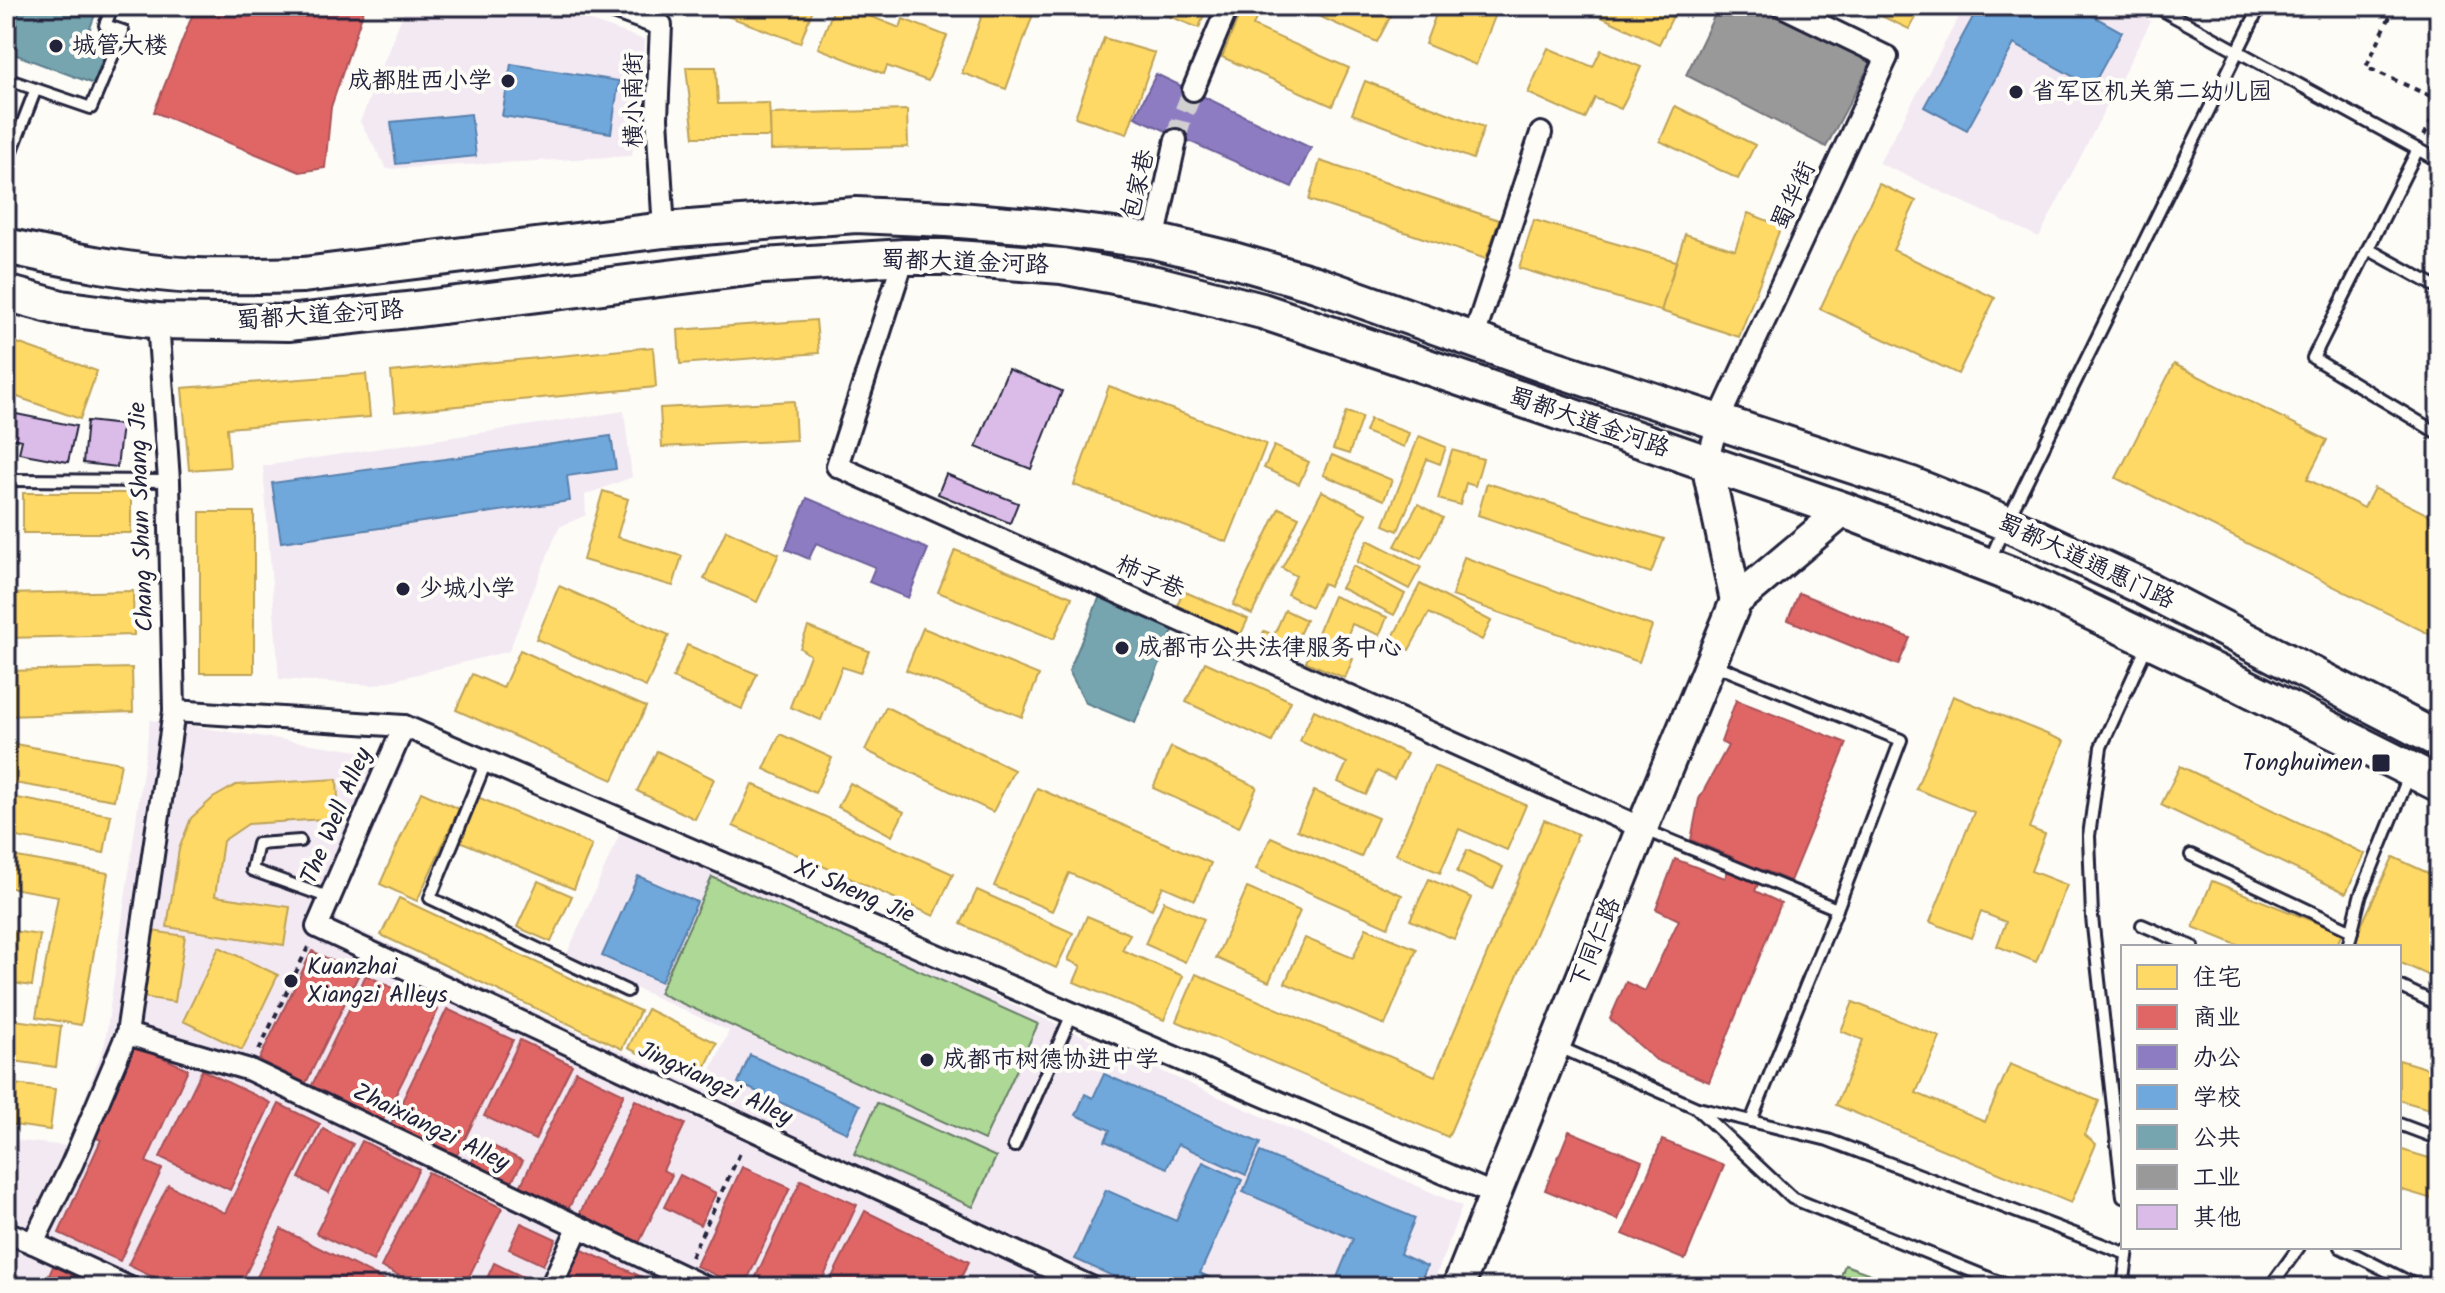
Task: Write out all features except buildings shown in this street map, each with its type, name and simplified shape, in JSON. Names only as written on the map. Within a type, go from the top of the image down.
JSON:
[{"type":"main road","name":"蜀都大道金河路","points":[[6,246],[151,272],[252,277],[303,275],[664,230],[856,215],[1045,227],[1154,241],[1233,260],[1316,284],[1718,421]]},
{"type":"main road","name":"蜀都大道金河路","points":[[6,293],[61,308],[158,321],[288,323],[764,266],[904,257],[1062,266],[1161,285],[1248,307],[1844,510]]},
{"type":"main road","name":"蜀都大道通惠门路","points":[[1718,421],[1912,485],[2006,523],[2137,584],[2439,740]]},
{"type":"main road","points":[[1707,464],[1861,467]]},
{"type":"main road","name":"蜀都大道通惠门路","points":[[1844,510],[2020,578],[2425,777]]},
{"type":"street","name":"横小南街","points":[[608,6],[661,25],[657,118],[664,230]]},
{"type":"street","points":[[1193,90],[1228,6]]},
{"type":"street","name":"蜀华街","points":[[1707,464],[1718,421],[1887,57],[1782,6]]},
{"type":"street","points":[[1473,340],[1541,133]]},
{"type":"street","name":"包家巷","points":[[1154,241],[1176,140]]},
{"type":"street","name":"柿子巷","points":[[904,257],[837,466],[1642,828]]},
{"type":"street","name":"Chang Shun Shang Jie","points":[[33,1243],[72,1164],[127,1034],[174,711],[169,481],[158,321]]},
{"type":"street","points":[[1707,464],[1736,601]]},
{"type":"street","name":"下同仁路","points":[[1458,1287],[1736,601],[1844,510]]},
{"type":"street","name":"Xi Sheng Jie","points":[[174,711],[404,726],[1495,1195]]},
{"type":"street","name":"The Well Alley","points":[[317,927],[404,726]]},
{"type":"street","name":"Jingxiangzi Alley","points":[[317,927],[1091,1287]]},
{"type":"street","name":"Zhaixiangzi Alley","points":[[127,1034],[250,1070],[705,1287]]},
{"type":"street","points":[[551,1287],[578,1228]]},
{"type":"street","points":[[6,1232],[128,1287]]},
{"type":"lane","points":[[6,79],[91,108],[123,31],[105,25],[113,6]]},
{"type":"lane","points":[[2155,6],[2439,161]]},
{"type":"lane","points":[[1988,566],[2006,523],[2260,6]]},
{"type":"lane","points":[[6,166],[35,91]]},
{"type":"lane","points":[[2418,149],[2313,358],[2439,434]]},
{"type":"lane","points":[[2368,249],[2439,288]]},
{"type":"lane","points":[[6,480],[169,481]]},
{"type":"lane","points":[[2121,1179],[2092,917],[2089,836],[2101,747],[2150,640]]},
{"type":"lane","points":[[1710,663],[1901,740],[1751,1121]]},
{"type":"lane","points":[[486,762],[430,898],[627,991]]},
{"type":"lane","points":[[2348,945],[2360,897],[2425,777]]},
{"type":"lane","points":[[1642,828],[1837,909]]},
{"type":"lane","points":[[300,841],[258,844],[252,870],[330,898]]},
{"type":"lane","points":[[2191,855],[2352,931]]},
{"type":"lane","points":[[2142,925],[2188,945]]},
{"type":"lane","points":[[2401,987],[2439,1005]]},
{"type":"lane","points":[[1014,1146],[1072,1014]]},
{"type":"lane","points":[[1555,1045],[1695,1107],[1828,1140],[2121,1248]]},
{"type":"lane","points":[[1695,1107],[1792,1198],[2011,1287]]},
{"type":"lane","points":[[2401,1125],[2439,1139]]},
{"type":"lane","points":[[2270,1287],[2298,1249]]},
{"type":"lane","points":[[2344,1249],[2419,1287]]},
{"type":"lane","points":[[2123,1287],[2127,1250]]},
{"type":"path","points":[[2395,6],[2366,67],[2439,102],[2418,149]]},
{"type":"path","points":[[250,1070],[317,927]]},
{"type":"path","points":[[682,1277],[752,1129]]},
{"type":"shaded area","name":"成都胜西小学","points":[[406,6],[555,6],[645,40],[632,156],[387,169],[360,122]]},
{"type":"shaded area","name":"省军区机关第二幼儿园","points":[[1965,6],[2125,6],[2151,21],[2039,237],[1879,163]]},
{"type":"shaded area","name":"少城小学","points":[[624,411],[632,477],[585,495],[586,515],[559,527],[509,651],[374,685],[279,679],[263,466]]},
{"type":"shaded area","name":"Kuanzhai Xiangzi Alleys","points":[[150,720],[406,758],[335,919],[702,1089],[729,1031],[566,956],[620,833],[760,891],[1462,1206],[1432,1287],[6,1287],[6,1139],[67,1146],[105,1043]]},
{"type":"green space","points":[[712,877],[1038,1024],[984,1140],[659,993]]},
{"type":"green space","points":[[877,1103],[996,1157],[973,1207],[854,1154]]},
{"type":"green space","points":[[1845,1265],[1885,1279],[1882,1287],[1837,1287]]},
{"type":"tunnel","points":[[1176,140],[1193,90]]},
{"type":"place","name":"城管大楼","points":[[56,46]]},
{"type":"place","name":"成都胜西小学","points":[[508,81]]},
{"type":"place","name":"省军区机关第二幼儿园","points":[[2016,92]]},
{"type":"place","name":"少城小学","points":[[403,589]]},
{"type":"place","name":"成都市公共法律服务中心","points":[[1122,648]]},
{"type":"place","name":"Tonghuimen","points":[[2381,763]]},
{"type":"place","name":"Kuanzhai Xiangzi Alleys","points":[[291,981]]},
{"type":"place","name":"成都市树德协进中学","points":[[927,1060]]}]
